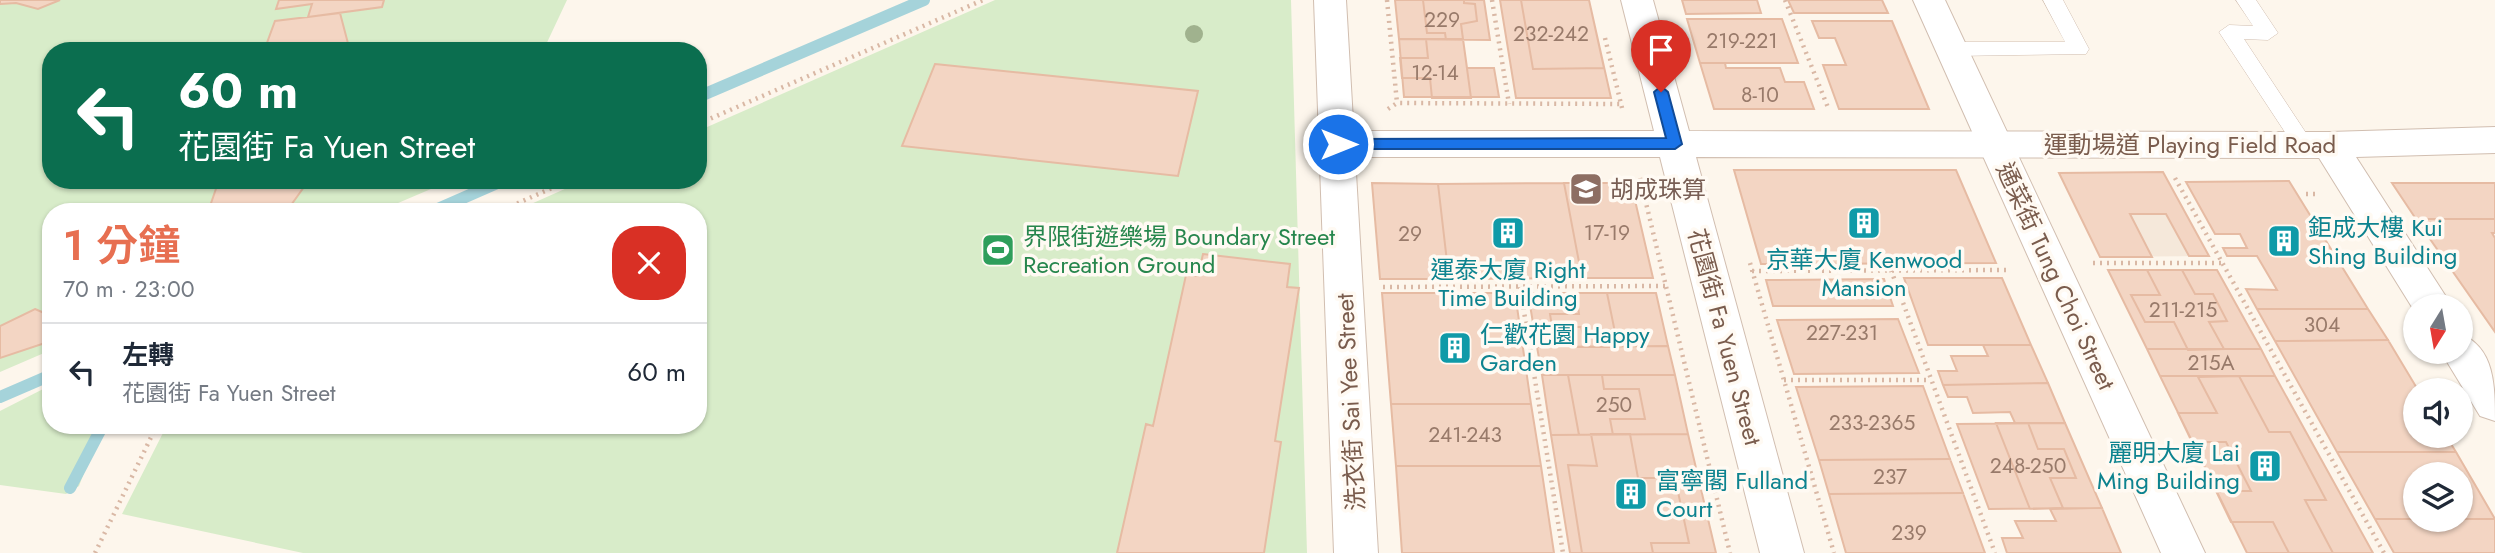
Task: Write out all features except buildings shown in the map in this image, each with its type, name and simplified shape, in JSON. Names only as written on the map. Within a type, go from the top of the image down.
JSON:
[{"type":"street","name":"洗衣街 Sai Yee Street","points":[[1330,0],[1356,553]]},
{"type":"street","name":"花園街 Fa Yuen Street","points":[[1637,0],[1782,553]]},
{"type":"street","name":"通菜街 Tung Choi Street","points":[[1929,0],[2183,553]]},
{"type":"street","name":"運動場道 Playing Field Road","points":[[1338,144],[1671,129],[1995,144],[2495,141]]},
{"type":"street","points":[[2316,144],[2423,294]]},
{"type":"street","points":[[2469,364],[2495,404]]},
{"type":"lane","points":[[1952,49],[2079,49],[2053,0]]},
{"type":"lane","points":[[2246,0],[2268,33],[2229,32],[2316,144]]},
{"type":"path","points":[[707,120],[983,0]]},
{"type":"path","points":[[1387,0],[1397,103],[1620,104],[1671,129]]},
{"type":"path","points":[[1492,0],[1508,103]]},
{"type":"path","points":[[1785,0],[1831,114]]},
{"type":"path","points":[[1603,26],[1620,104]]},
{"type":"path","points":[[2175,177],[2384,553]]},
{"type":"path","points":[[1640,178],[1730,553]]},
{"type":"path","points":[[518,203],[550,189]]},
{"type":"path","points":[[2092,262],[2222,262]]},
{"type":"path","points":[[1891,270],[1995,553]]},
{"type":"path","points":[[1834,553],[1752,271],[2010,270]]},
{"type":"path","points":[[1371,287],[1666,286]]},
{"type":"path","points":[[1520,287],[1563,553]]},
{"type":"path","points":[[1784,380],[1931,380]]},
{"type":"path","points":[[95,553],[101,535],[152,434]]},
{"type":"shaded area","points":[[2063,182],[2168,182],[2209,256],[2100,257]]},
{"type":"green space","points":[[0,0],[567,0],[547,42],[42,42],[42,189],[431,189],[398,203],[42,203],[42,354],[0,372]]},
{"type":"green space","name":"界限街遊樂場 Boundary Street Recreation Ground","points":[[995,0],[1291,0],[1307,553],[303,553],[122,514],[162,434],[707,434],[707,203],[533,203],[565,189],[707,189],[707,127]]},
{"type":"green space","points":[[42,390],[42,434],[99,434],[79,486],[66,494],[0,485],[0,411]]},
{"type":"waterway","points":[[707,93],[924,0]]},
{"type":"waterway","points":[[452,203],[483,189]]},
{"type":"waterway","points":[[0,397],[42,379]]},
{"type":"waterway","points":[[70,488],[98,434]]},
{"type":"place","name":"胡成珠算","points":[[1586,189]]},
{"type":"place","name":"京華大廈 Kenwood Mansion","points":[[1864,223]]},
{"type":"place","name":"運泰大廈 Right Time Building","points":[[1508,233]]},
{"type":"place","name":"鉅成大樓 Kui Shing Building","points":[[2284,241]]},
{"type":"place","name":"界限街遊樂場 Boundary Street Recreation Ground","points":[[998,250]]},
{"type":"place","name":"仁歡花園 Happy Garden","points":[[1455,348]]},
{"type":"place","name":"麗明大廈 Lai Ming Building","points":[[2265,466]]},
{"type":"place","name":"富寧閣 Fulland Court","points":[[1631,494]]},
{"type":"route","points":[[1338,144],[1675,144],[1661,92]]}]
